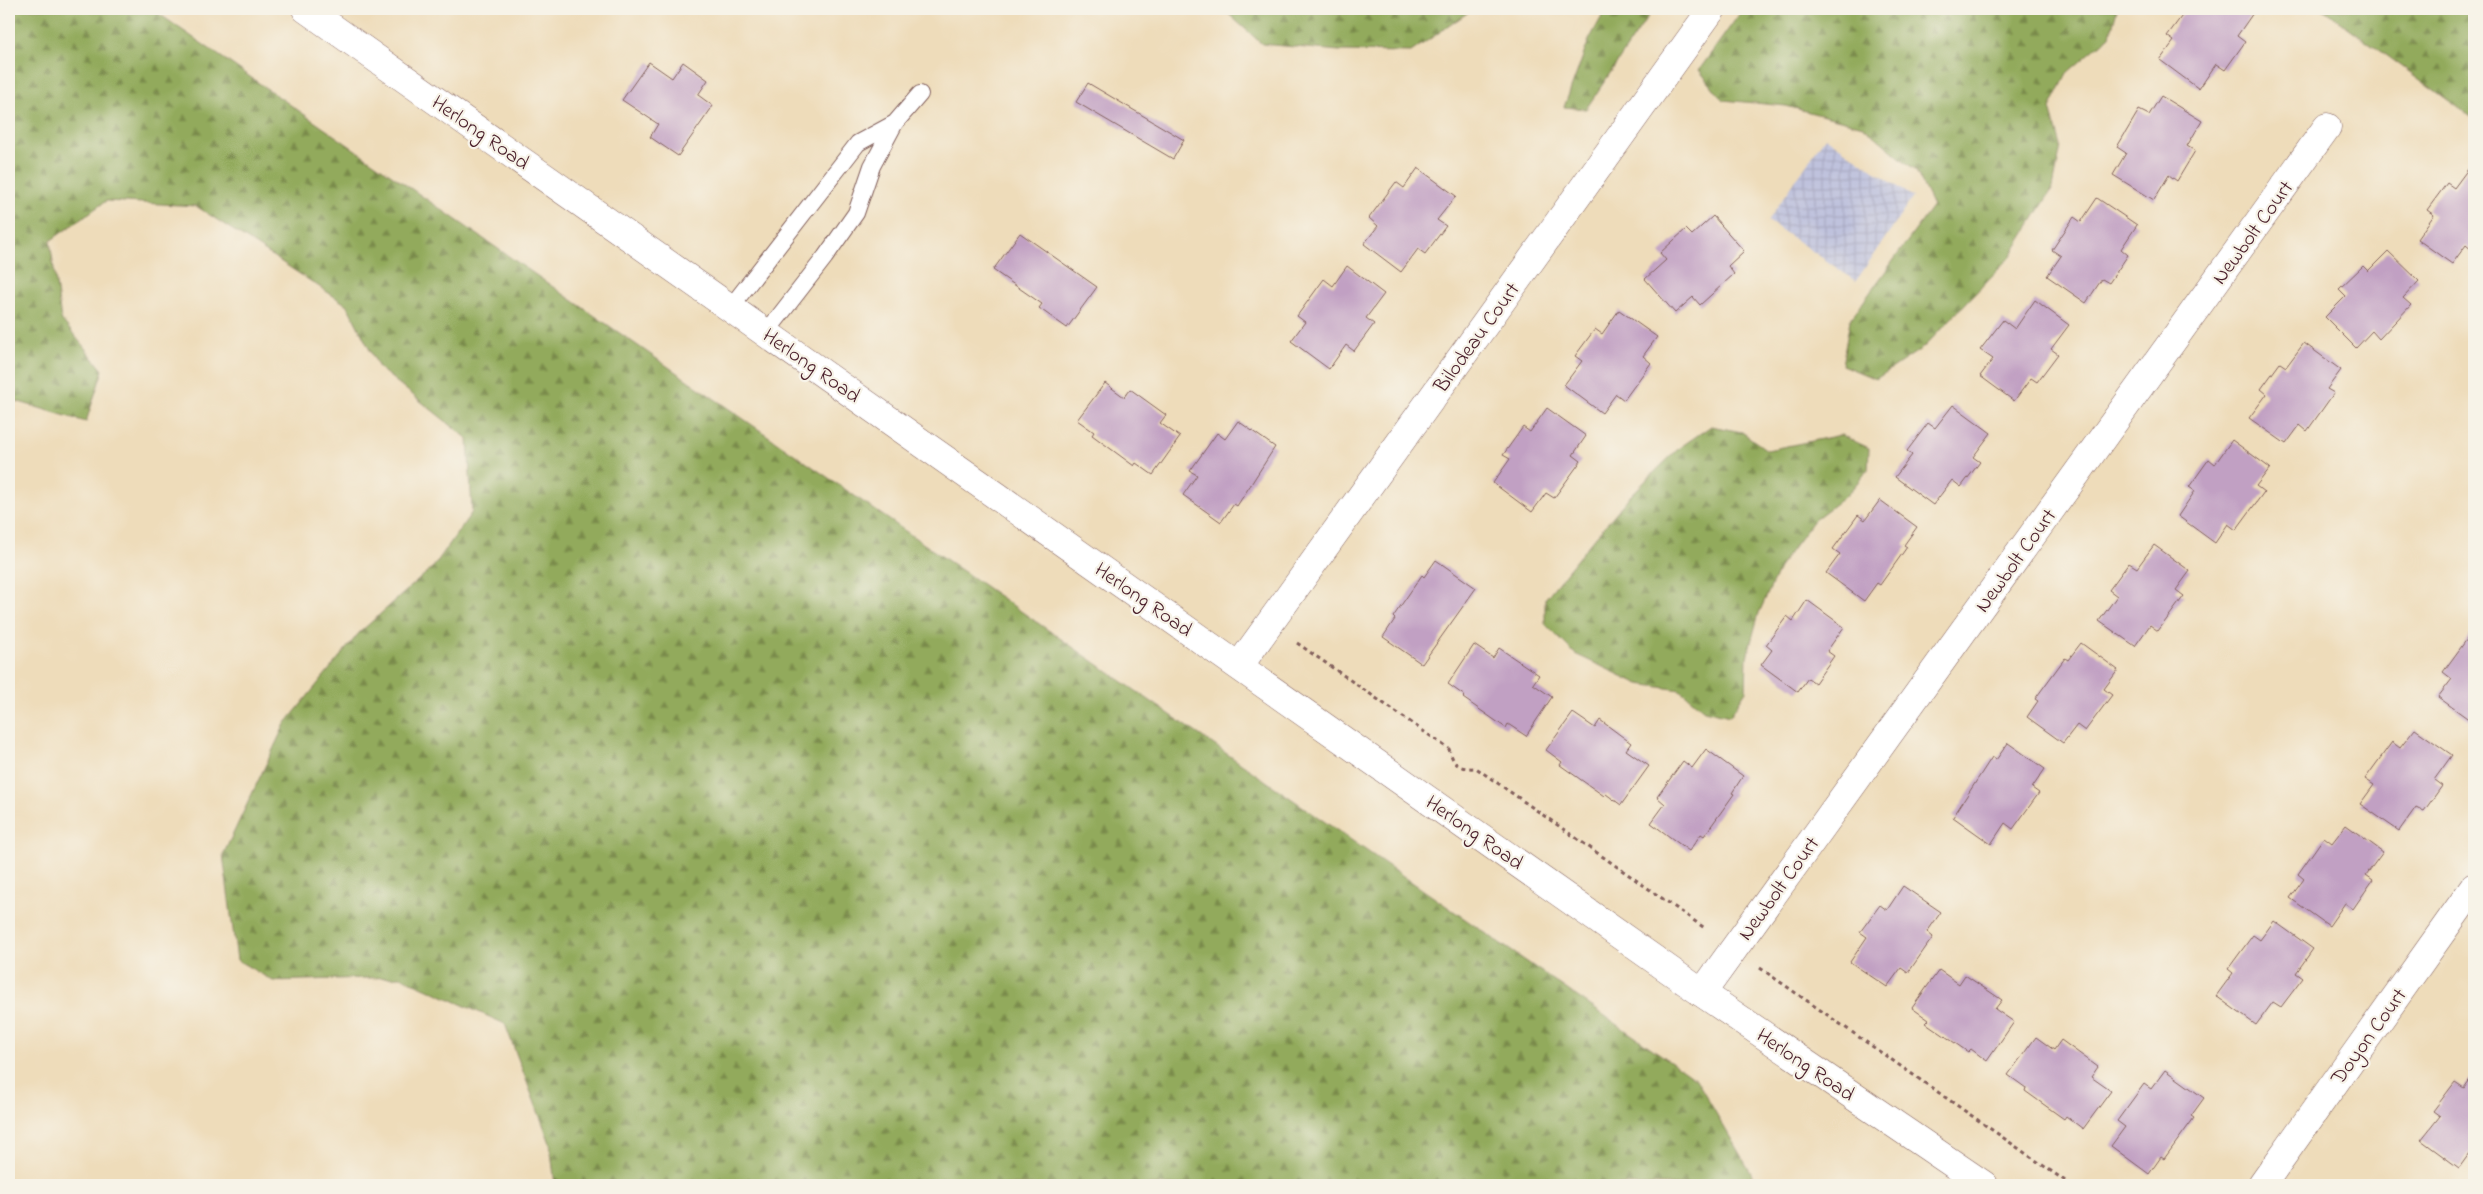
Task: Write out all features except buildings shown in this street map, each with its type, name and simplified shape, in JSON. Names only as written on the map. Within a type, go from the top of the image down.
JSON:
[{"type":"street","name":"Herlong Road","points":[[306,9],[1702,993],[1984,1185]]},
{"type":"street","name":"Bilodeau Court","points":[[1239,666],[1712,9]]},
{"type":"street","name":"Newbolt Court","points":[[1702,993],[2327,127]]},
{"type":"street","name":"Doyon Court","points":[[2262,1185],[2474,887]]},
{"type":"lane","points":[[766,333],[825,257],[856,212],[872,166],[895,123],[920,94]]},
{"type":"lane","points":[[730,308],[858,143],[895,123]]},
{"type":"path","points":[[1269,624],[1449,749],[1454,763],[1461,768],[1476,768],[2071,1185]]},
{"type":"shaded area","points":[[1825,137],[1913,197],[1856,281],[1768,221]]},
{"type":"green space","points":[[9,9],[152,9],[1696,1079],[1751,1173],[1755,1185],[555,1185],[550,1143],[505,1024],[401,977],[273,981],[237,960],[223,855],[285,724],[359,633],[434,566],[472,512],[468,439],[379,368],[347,305],[196,206],[106,201],[50,241],[61,319],[103,370],[86,422],[9,399]]},
{"type":"green space","points":[[1223,9],[1473,9],[1411,52],[1339,51],[1262,44]]},
{"type":"green space","points":[[1606,9],[1653,9],[1586,109],[1564,107],[1589,40]]},
{"type":"green space","points":[[1743,9],[2117,9],[2110,36],[2068,72],[2050,108],[2061,146],[2053,188],[2010,257],[1924,347],[1876,379],[1842,365],[1850,320],[1933,206],[1916,171],[1863,126],[1786,106],[1723,100],[1699,70]]},
{"type":"green space","points":[[2323,9],[2474,9],[2474,119]]},
{"type":"green space","points":[[1711,426],[1742,432],[1767,450],[1841,435],[1869,448],[1868,470],[1847,495],[1814,520],[1781,564],[1759,613],[1747,657],[1746,691],[1730,716],[1704,710],[1680,690],[1639,684],[1575,654],[1545,624],[1545,599],[1577,559],[1629,497],[1679,448]]}]
